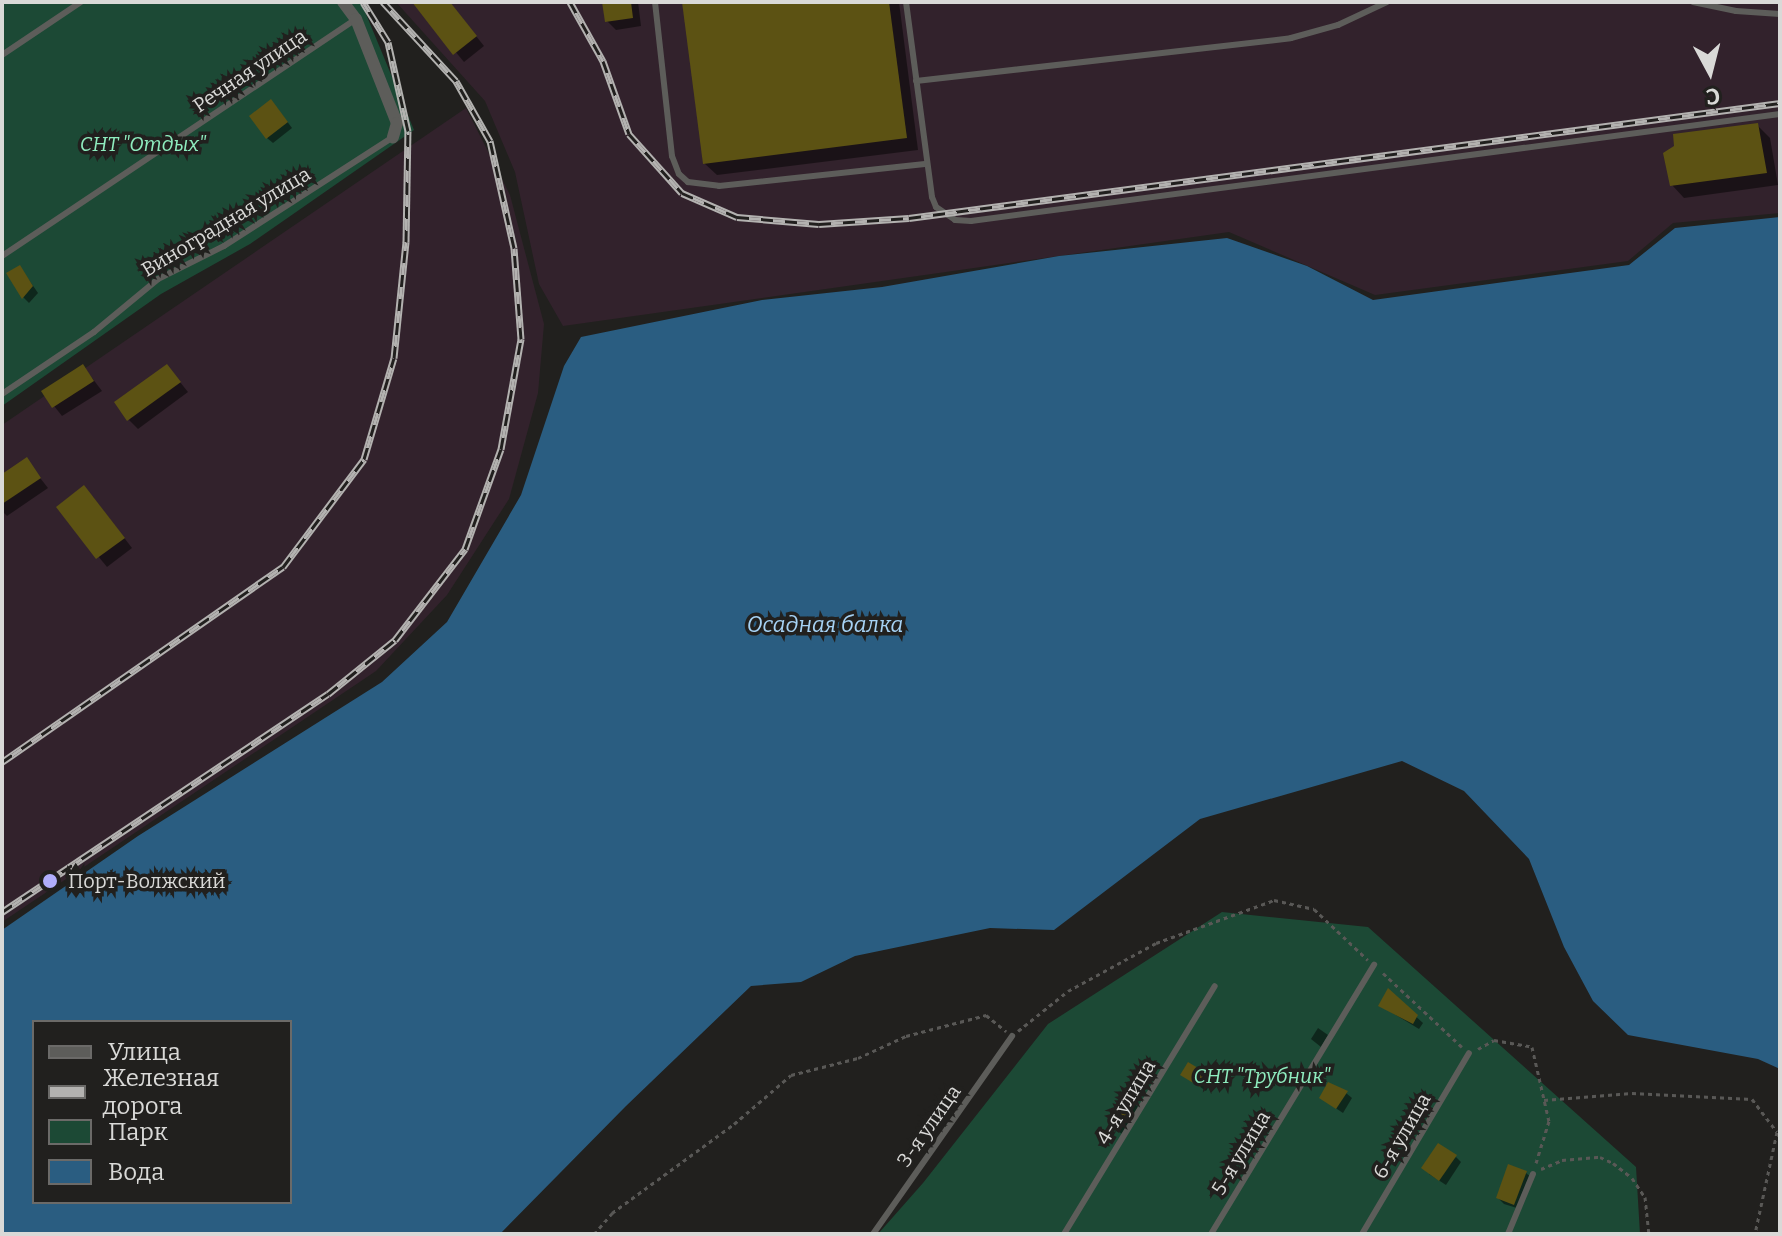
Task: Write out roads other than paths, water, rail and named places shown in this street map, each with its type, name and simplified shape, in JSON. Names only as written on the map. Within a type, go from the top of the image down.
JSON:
[{"type":"street","points":[[343,2],[356,19],[397,123],[393,137]]},
{"type":"lane","points":[[2,55],[81,2]]},
{"type":"lane","points":[[655,2],[672,156],[679,174],[688,182],[719,186],[925,164]]},
{"type":"lane","points":[[906,2],[925,164],[936,207],[955,220],[971,221],[1780,114]]},
{"type":"lane","points":[[916,81],[1291,38],[1338,25],[1387,2]]},
{"type":"lane","points":[[1693,2],[1736,11],[1780,14]]},
{"type":"lane","name":"Речная улица","points":[[2,256],[356,19]]},
{"type":"lane","name":"Виноградная улица","points":[[2,394],[94,332],[158,279],[224,246],[393,137]]},
{"type":"lane","name":"5-я улица","points":[[1211,1234],[1374,965]]},
{"type":"lane","name":"4-я улица","points":[[1064,1234],[1215,986]]},
{"type":"lane","name":"3-я улица","points":[[873,1234],[1012,1036]]},
{"type":"lane","name":"6-я улица","points":[[1362,1234],[1469,1053]]},
{"type":"lane","points":[[1508,1234],[1533,1174]]},
{"type":"water","name":"Осадная балка","points":[[1780,217],[1780,1069],[1758,1059],[1628,1035],[1593,1001],[1564,947],[1529,859],[1464,791],[1402,761],[1200,819],[1054,930],[990,928],[855,956],[801,982],[751,986],[626,1106],[500,1234],[2,1234],[2,930],[138,836],[382,682],[447,622],[521,495],[564,366],[581,337],[762,300],[882,287],[1059,256],[1227,238],[1307,266],[1373,300],[1629,265],[1675,228]]},
{"type":"railway","points":[[2,762],[283,567],[364,459],[394,358],[406,242],[408,131],[388,42],[363,2]]},
{"type":"railway","points":[[2,912],[328,694],[395,640],[465,549],[501,449],[521,339],[514,248],[490,141],[456,81],[383,2]]},
{"type":"railway","points":[[570,2],[603,61],[629,134],[682,193],[737,217],[819,224],[909,218],[1780,103]]},
{"type":"place","name":"Порт-Волжский","points":[[50,881]]},
{"type":"park label","name":"СНТ \"Отдых\"","points":[[143,144]]},
{"type":"park label","name":"СНТ \"Трубник\"","points":[[1262,1076]]}]
